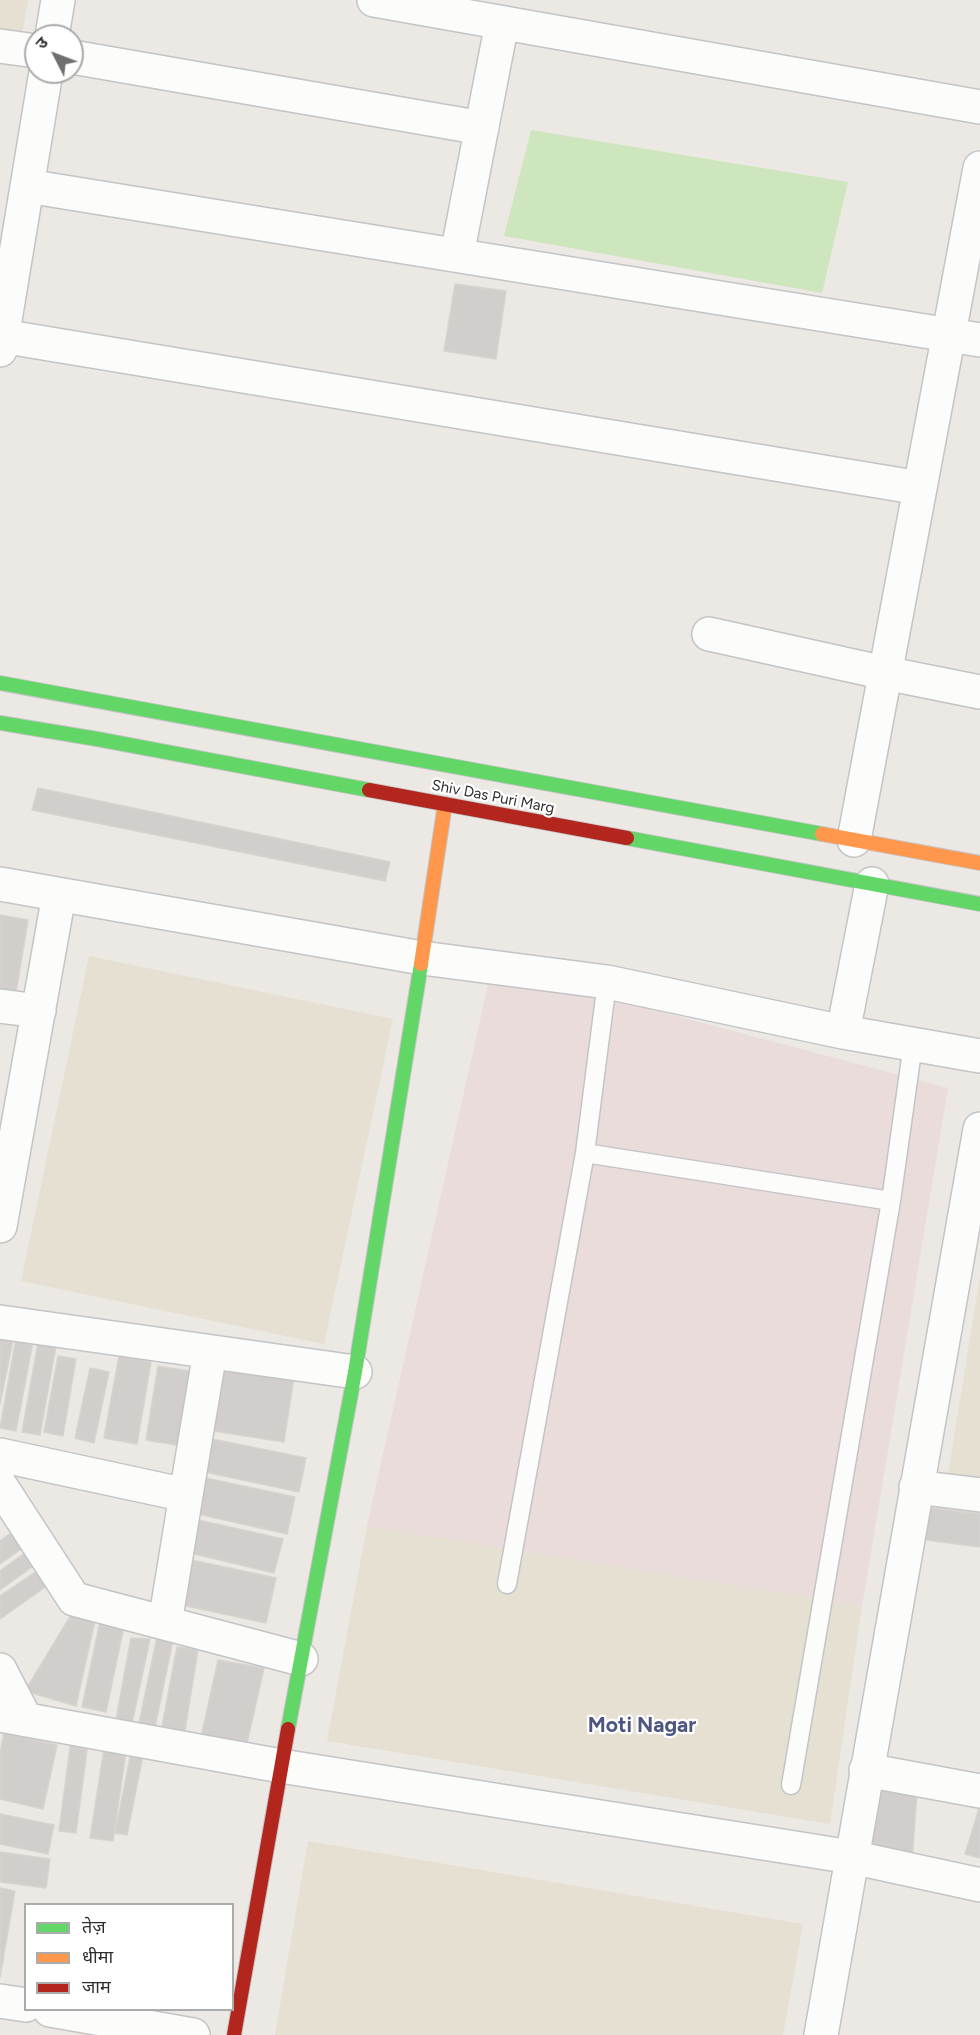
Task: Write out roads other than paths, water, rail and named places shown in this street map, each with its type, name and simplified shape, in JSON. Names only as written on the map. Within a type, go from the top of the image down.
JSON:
[{"type":"main road","name":"Shiv Das Puri Marg","points":[[0,682],[980,863]]},
{"type":"main road","name":"Shiv Das Puri Marg","points":[[0,723],[97,739],[980,904]]},
{"type":"main road","points":[[234,2035],[281,1767],[355,1372],[422,958],[444,804]]},
{"type":"street","points":[[54,24],[58,0]]},
{"type":"street","points":[[374,0],[980,107]]},
{"type":"street","points":[[457,255],[502,22]]},
{"type":"street","points":[[0,46],[24,49]]},
{"type":"street","points":[[84,59],[482,128]]},
{"type":"street","points":[[44,84],[1,343],[920,488]]},
{"type":"street","points":[[854,840],[920,488],[964,337],[980,168]]},
{"type":"street","points":[[27,186],[964,337]]},
{"type":"street","points":[[709,634],[885,674],[980,692]]},
{"type":"street","points":[[0,884],[422,958],[607,982],[843,1032],[980,1056]]},
{"type":"street","points":[[843,1032],[872,884]]},
{"type":"street","points":[[0,1226],[59,895]]},
{"type":"street","points":[[0,1006],[39,1011]]},
{"type":"street","points":[[821,2035],[980,1129]]},
{"type":"street","points":[[0,1322],[355,1372]]},
{"type":"street","points":[[165,1623],[210,1352]]},
{"type":"street","points":[[0,1455],[186,1495]]},
{"type":"street","points":[[0,1485],[74,1599],[301,1659]]},
{"type":"street","points":[[916,1487],[980,1495]]},
{"type":"street","points":[[0,1670],[13,1717],[281,1767],[851,1857],[980,1885]]},
{"type":"street","points":[[866,1770],[980,1791]]},
{"type":"street","points":[[0,2001],[24,2005]]},
{"type":"street","points":[[56,2011],[193,2035]]},
{"type":"lane","points":[[507,1584],[585,1153],[607,982]]},
{"type":"lane","points":[[791,1785],[891,1201],[913,1044]]},
{"type":"lane","points":[[585,1153],[891,1201]]},
{"type":"district","name":"Moti Nagar","points":[[642,1726]]}]
